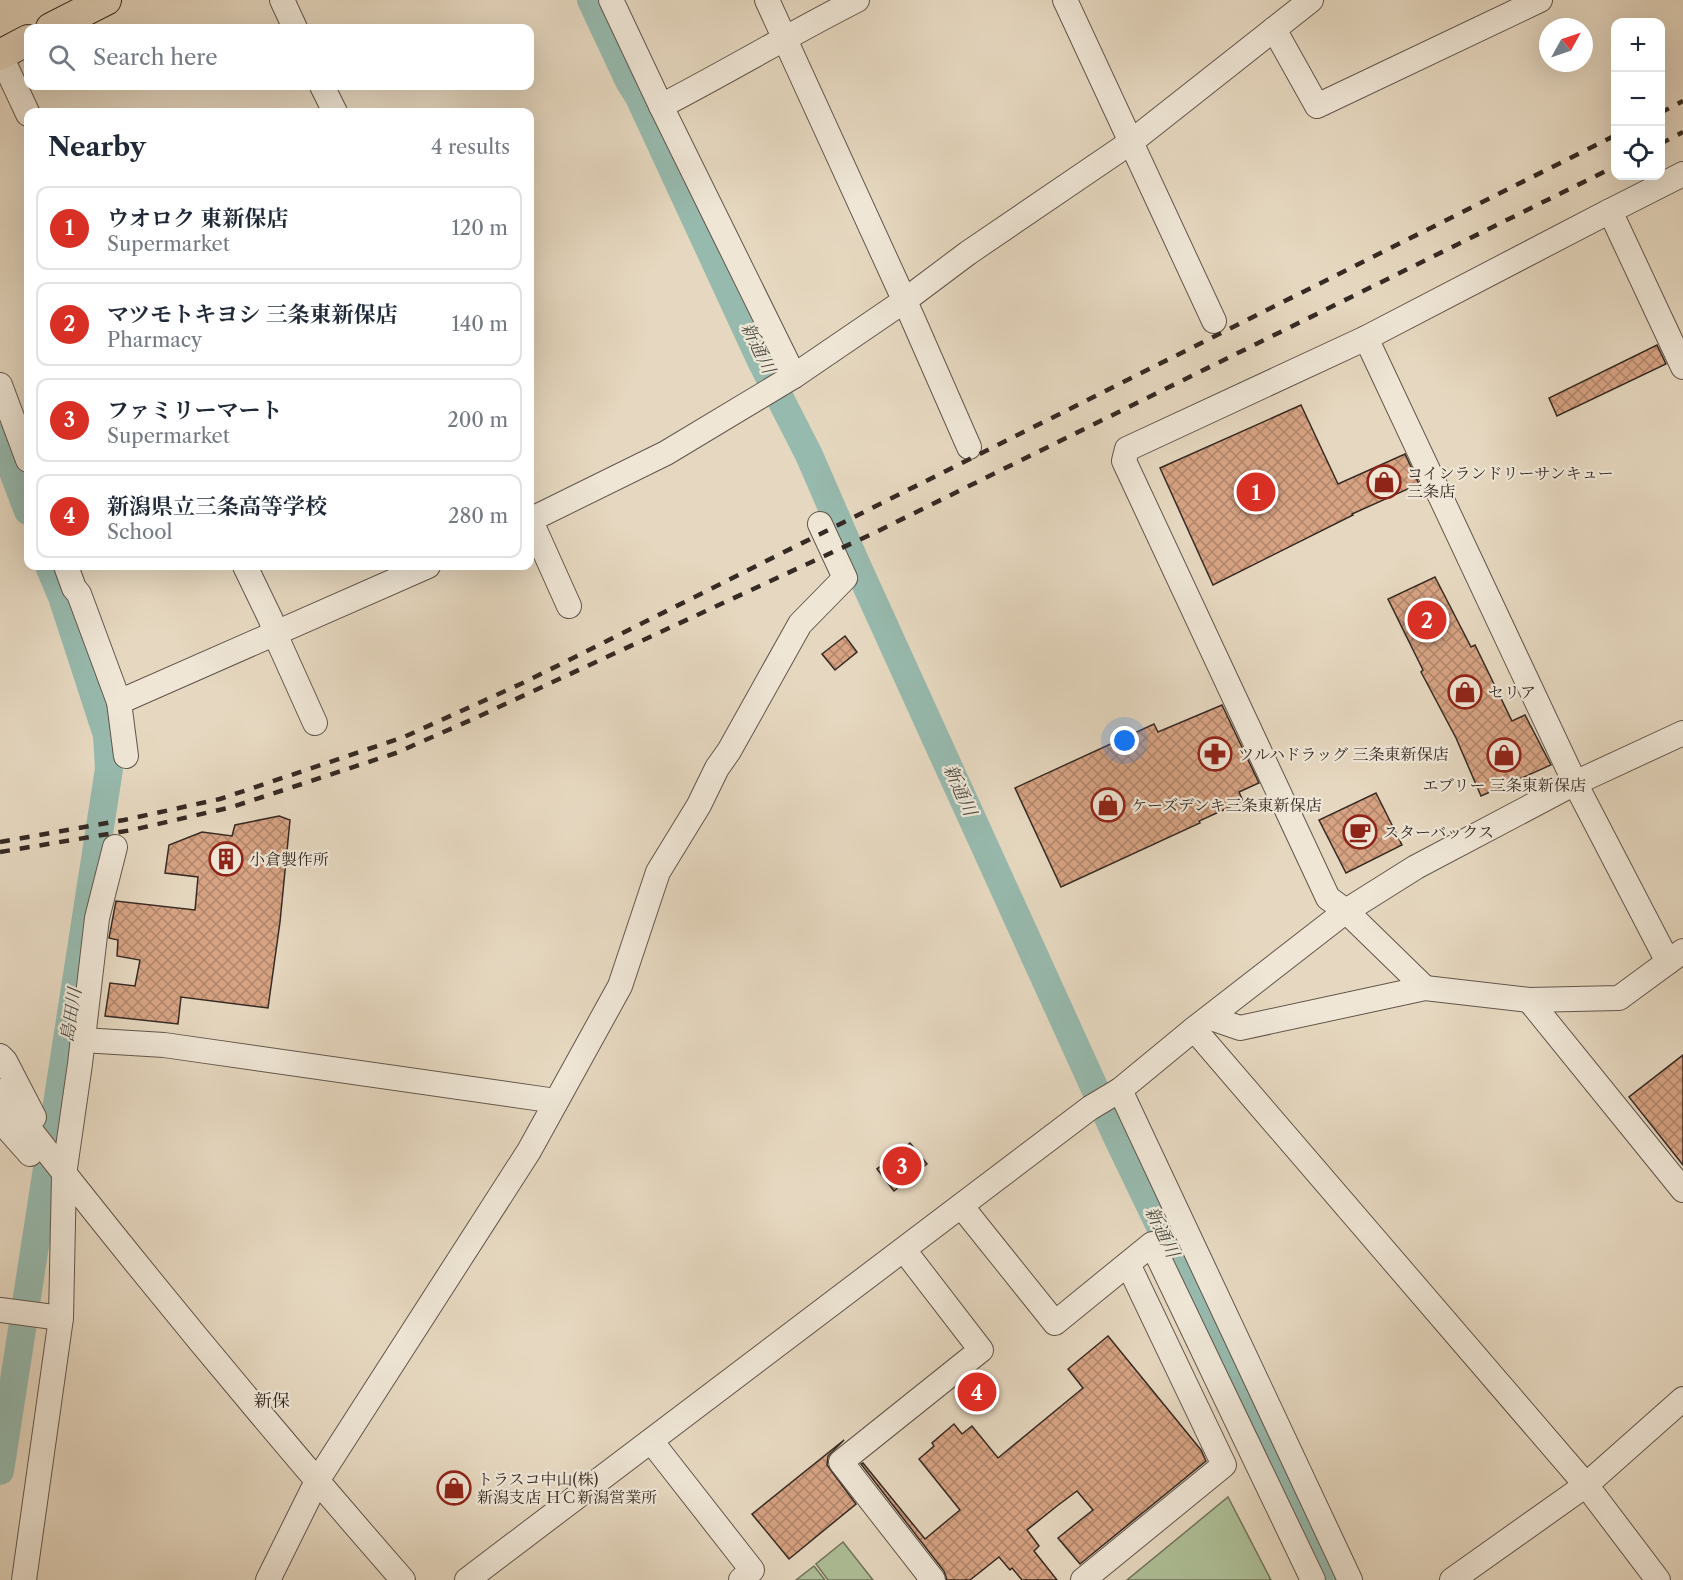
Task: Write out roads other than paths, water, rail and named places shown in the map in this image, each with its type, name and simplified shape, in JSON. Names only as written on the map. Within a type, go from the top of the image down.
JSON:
[{"type":"main road","points":[[59,24],[106,0]]},
{"type":"main road","points":[[0,55],[24,42]]},
{"type":"street","points":[[282,0],[293,24]]},
{"type":"street","points":[[611,0],[794,376]]},
{"type":"street","points":[[766,0],[969,447]]},
{"type":"street","points":[[661,106],[857,0]]},
{"type":"street","points":[[1065,0],[1214,321]]},
{"type":"street","points":[[534,518],[666,453],[794,376],[1131,142],[1311,0]]},
{"type":"street","points":[[1274,29],[1317,106],[1540,0]]},
{"type":"street","points":[[0,55],[25,108]]},
{"type":"street","points":[[324,90],[333,108]]},
{"type":"street","points":[[1425,988],[1346,910],[1328,898],[1124,461],[1127,449],[1366,338],[1683,174]]},
{"type":"street","points":[[1610,211],[1683,367]]},
{"type":"street","points":[[1202,1023],[1239,1028],[1425,988],[1529,1000],[1619,998],[1675,956],[1575,783],[1366,338]]},
{"type":"street","points":[[0,385],[24,449]]},
{"type":"street","points":[[268,1580],[317,1481],[529,1151],[620,986],[658,872],[699,805],[717,768],[729,751],[800,624],[844,578],[820,524]]},
{"type":"street","points":[[534,529],[569,606]]},
{"type":"street","points":[[67,570],[74,588],[79,594],[118,702],[126,756]]},
{"type":"street","points":[[247,570],[315,723]]},
{"type":"street","points":[[118,702],[419,570]]},
{"type":"street","points":[[467,1580],[1108,1097],[1346,910],[1416,867],[1575,783],[1683,733]]},
{"type":"street","points":[[24,1580],[61,1318],[64,1183],[97,918],[115,847]]},
{"type":"street","points":[[1529,1000],[1683,1190]]},
{"type":"street","points":[[1202,1023],[1586,1485],[1658,1580]]},
{"type":"street","points":[[82,1040],[164,1045],[556,1101]]},
{"type":"street","points":[[0,1056],[5,1061],[64,1183]]},
{"type":"street","points":[[0,1091],[64,1183]]},
{"type":"street","points":[[1108,1097],[1350,1580]]},
{"type":"street","points":[[0,1120],[64,1183],[403,1580]]},
{"type":"street","points":[[962,1207],[1055,1323],[1152,1244],[1313,1580]]},
{"type":"street","points":[[904,1250],[981,1350],[841,1462],[933,1580]]},
{"type":"street","points":[[1083,1580],[1224,1465],[1128,1264]]},
{"type":"street","points":[[0,1310],[61,1318]]},
{"type":"street","points":[[1452,1580],[1586,1485],[1683,1399]]},
{"type":"street","points":[[651,1441],[752,1570],[741,1580]]},
{"type":"waterway","name":"新通川","points":[[591,0],[629,81],[639,97],[762,363],[809,455],[1116,1135],[1330,1580]]},
{"type":"waterway","name":"島田川","points":[[0,438],[24,501]]},
{"type":"waterway","name":"島田川","points":[[0,1471],[109,769],[107,735],[62,597],[51,570]]},
{"type":"railway","points":[[1665,110],[1683,101]]},
{"type":"railway","points":[[1665,141],[1683,132]]},
{"type":"railway","points":[[0,842],[124,820],[220,799],[404,737],[525,682],[1611,138]]},
{"type":"railway","points":[[0,852],[132,830],[232,807],[396,753],[874,533],[1611,168]]},
{"type":"place","name":"コインランドリーサンキュー 三条店","points":[[1384,482]]},
{"type":"place","name":"ウオロク 東新保店","points":[[1256,492]]},
{"type":"place","name":"マツモトキヨシ 三条東新保店","points":[[1427,620]]},
{"type":"place","name":"セリア","points":[[1465,692]]},
{"type":"place","name":"ツルハドラッグ 三条東新保店","points":[[1215,754]]},
{"type":"place","name":"エブリー 三条東新保店","points":[[1504,755]]},
{"type":"place","name":"ケーズデンキ三条東新保店","points":[[1108,805]]},
{"type":"place","name":"スターバックス","points":[[1360,832]]},
{"type":"place","name":"小倉製作所","points":[[226,859]]},
{"type":"place","name":"ファミリーマート","points":[[902,1166]]},
{"type":"place","name":"新潟県立三条高等学校","points":[[977,1392]]},
{"type":"place","name":"トラスコ中山(株) 新潟支店 ＨＣ新潟営業所","points":[[454,1488]]},
{"type":"district","name":"新保","points":[[272,1401]]}]
